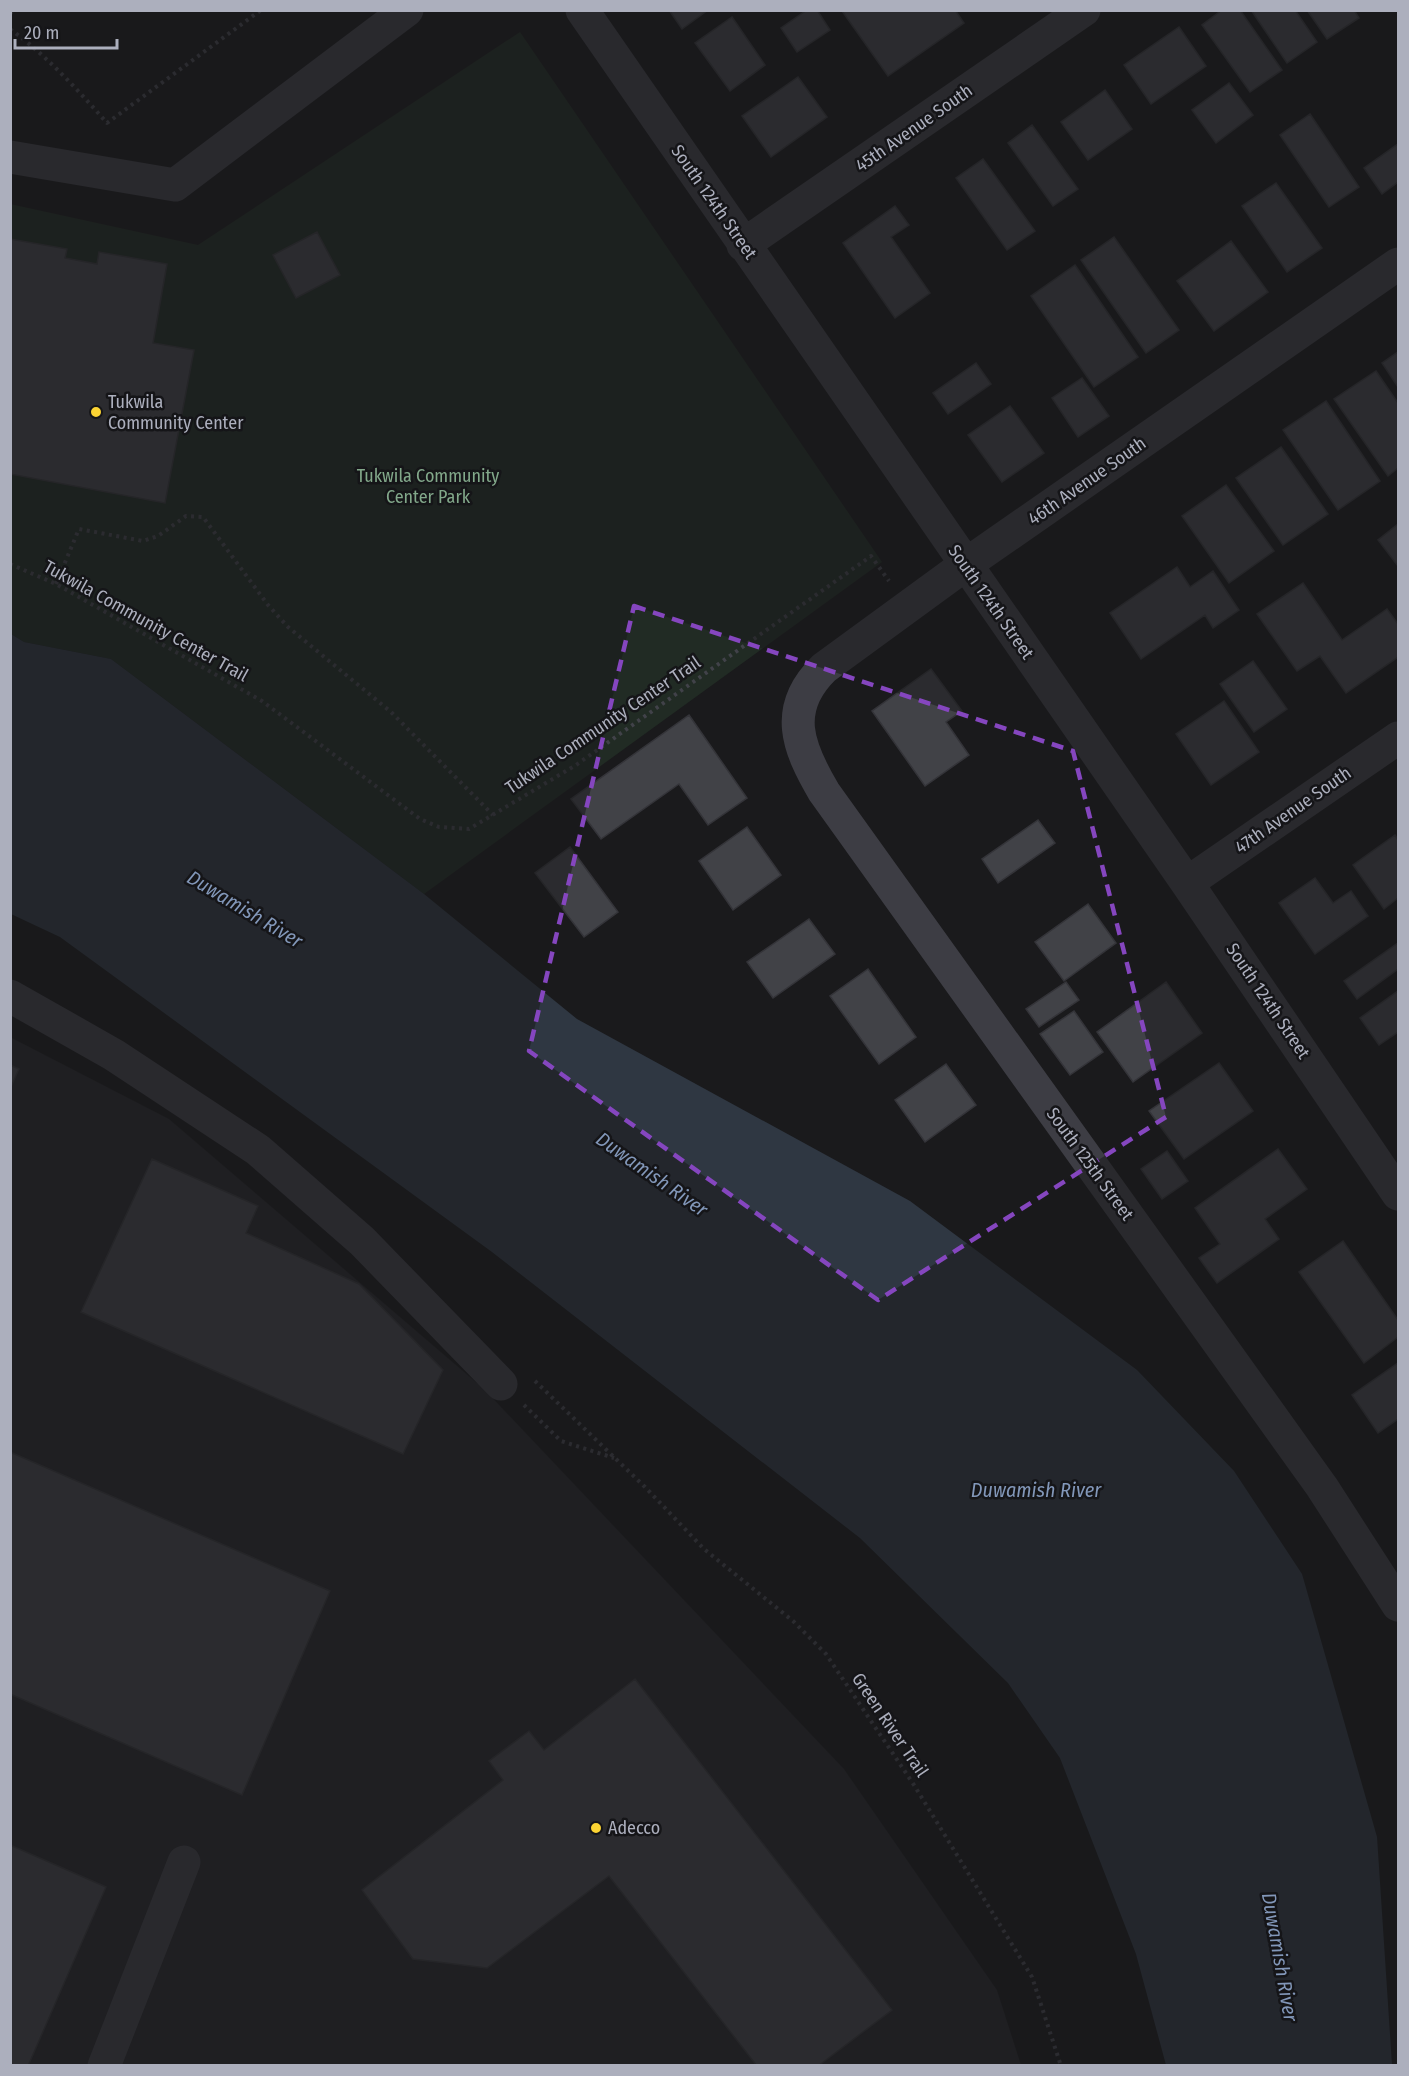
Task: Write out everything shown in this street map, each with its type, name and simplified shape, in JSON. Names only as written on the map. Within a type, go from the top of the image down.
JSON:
[{"type":"street","name":"South 124th Street","points":[[582,10],[1187,883],[1398,1194]]},
{"type":"street","name":"45th Avenue South","points":[[743,245],[1084,10]]},
{"type":"street","points":[[10,157],[175,185],[390,16]]},
{"type":"street","name":"46th Avenue South","points":[[798,717],[803,694],[824,668],[965,565],[1398,264]]},
{"type":"street","name":"South 125th Street","points":[[798,717],[800,741],[810,767],[824,792],[1322,1487],[1398,1605]]},
{"type":"street","name":"47th Avenue South","points":[[1187,883],[1398,738]]},
{"type":"street","points":[[10,996],[114,1055],[258,1150],[362,1241],[501,1384]]},
{"type":"street","points":[[104,2066],[184,1862]]},
{"type":"path","points":[[10,14],[13,10]]},
{"type":"path","points":[[10,29],[58,70],[107,123],[261,10]]},
{"type":"path","points":[[56,584],[79,529],[143,541],[158,536],[186,516],[203,517],[268,605],[288,627],[391,712],[493,815]]},
{"type":"path","name":"Tukwila Community Center Trail","points":[[10,564],[56,584],[262,701],[420,819],[439,827],[469,829],[576,765],[871,556],[907,607]]},
{"type":"path","name":"Green River Trail","points":[[501,1384],[561,1441],[617,1459],[704,1549],[794,1621],[826,1654],[914,1785],[1032,1977],[1061,2066]]},
{"type":"highlighted area","points":[[634,606],[1073,751],[1166,1117],[878,1300],[529,1051]]},
{"type":"shaded area","points":[[10,1037],[169,1119],[484,1389],[844,1769],[997,1990],[1021,2065],[11,2065]]},
{"type":"green space","name":"Tukwila Community Center Park","points":[[520,32],[882,562],[424,894],[111,659],[24,642],[11,634],[10,204],[198,245]]},
{"type":"water","name":"Duwamish River","points":[[11,634],[24,642],[111,659],[424,894],[577,1019],[910,1201],[1137,1370],[1234,1471],[1302,1574],[1377,1837],[1392,2065],[1166,2065],[1136,1954],[1060,1758],[1008,1683],[860,1538],[492,1252],[60,937],[11,914]]},
{"type":"building","points":[[669,10],[708,10],[682,29]]},
{"type":"building","points":[[807,10],[817,10],[830,30],[797,52],[781,28]]},
{"type":"building","points":[[955,10],[964,23],[888,76],[842,11]]},
{"type":"building","points":[[1222,10],[1240,10],[1282,70],[1250,92],[1202,25]]},
{"type":"building","points":[[1251,10],[1295,10],[1317,42],[1287,63]]},
{"type":"building","points":[[1307,10],[1354,10],[1359,18],[1327,39]]},
{"type":"building","points":[[732,17],[765,65],[730,91],[695,43]]},
{"type":"building","points":[[1179,27],[1206,66],[1151,104],[1124,65]]},
{"type":"building","points":[[798,77],[827,117],[771,157],[742,116]]},
{"type":"building","points":[[1229,83],[1253,115],[1216,143],[1192,110]]},
{"type":"building","points":[[1105,90],[1132,129],[1088,160],[1061,122]]},
{"type":"building","points":[[1310,114],[1359,187],[1329,207],[1280,135]]},
{"type":"building","points":[[1032,125],[1078,189],[1053,206],[1008,143]]},
{"type":"building","points":[[1398,144],[1398,182],[1382,194],[1364,168]]},
{"type":"building","points":[[983,159],[1035,231],[1007,250],[956,178]]},
{"type":"building","points":[[1276,183],[1322,248],[1287,272],[1242,206]]},
{"type":"building","points":[[895,206],[909,225],[891,237],[930,293],[895,318],[843,243]]},
{"type":"building","points":[[317,232],[340,275],[296,298],[273,255]]},
{"type":"building","points":[[1114,237],[1179,330],[1146,353],[1081,260]]},
{"type":"building","name":"Tukwila Community Center","points":[[10,239],[67,249],[65,258],[97,264],[99,252],[167,264],[153,343],[194,350],[165,503],[10,474]]},
{"type":"building","points":[[1231,241],[1268,292],[1214,331],[1177,281]]},
{"type":"building","points":[[1075,265],[1138,357],[1094,387],[1031,296]]},
{"type":"building","points":[[1398,352],[1398,387],[1382,363]]},
{"type":"building","points":[[976,363],[991,384],[948,414],[933,393]]},
{"type":"building","points":[[1376,371],[1398,403],[1398,468],[1388,476],[1334,399]]},
{"type":"building","points":[[1082,378],[1109,416],[1078,437],[1052,398]]},
{"type":"building","points":[[1326,401],[1380,481],[1338,510],[1283,430]]},
{"type":"building","points":[[1010,406],[1044,453],[1002,482],[968,435]]},
{"type":"building","points":[[1281,447],[1328,514],[1283,545],[1236,478]]},
{"type":"building","points":[[1226,485],[1274,551],[1229,583],[1182,516]]},
{"type":"building","points":[[1398,524],[1398,566],[1378,540]]},
{"type":"building","points":[[1177,567],[1190,587],[1213,571],[1239,610],[1213,628],[1205,615],[1141,659],[1110,613]]},
{"type":"building","points":[[1303,583],[1342,640],[1387,609],[1398,624],[1398,657],[1346,693],[1320,656],[1297,671],[1257,614]]},
{"type":"building","points":[[1253,661],[1287,709],[1254,732],[1220,684]]},
{"type":"building","points":[[931,669],[962,711],[946,722],[969,755],[925,786],[872,711]]},
{"type":"building","points":[[1224,701],[1259,752],[1211,785],[1176,734]]},
{"type":"building","points":[[689,715],[747,798],[708,825],[679,784],[601,839],[571,799]]},
{"type":"building","points":[[1038,820],[1055,843],[998,883],[982,859]]},
{"type":"building","points":[[747,827],[781,875],[733,910],[699,861]]},
{"type":"building","points":[[1395,835],[1398,840],[1398,898],[1384,909],[1353,865]]},
{"type":"building","points":[[570,847],[618,912],[584,937],[535,873]]},
{"type":"building","points":[[1315,878],[1333,903],[1351,891],[1368,916],[1315,954],[1279,903]]},
{"type":"building","points":[[1088,904],[1116,943],[1064,981],[1035,942]]},
{"type":"building","points":[[809,919],[835,954],[773,998],[747,962]]},
{"type":"building","points":[[1398,943],[1398,969],[1357,999],[1344,981]]},
{"type":"building","points":[[868,969],[916,1037],[879,1064],[830,996]]},
{"type":"building","points":[[1066,982],[1079,1000],[1039,1027],[1026,1009]]},
{"type":"building","points":[[1166,982],[1202,1033],[1133,1082],[1097,1032]]},
{"type":"building","points":[[1398,991],[1398,1032],[1379,1045],[1360,1018]]},
{"type":"building","points":[[1074,1011],[1103,1052],[1070,1075],[1040,1034]]},
{"type":"building","points":[[1219,1063],[1253,1111],[1184,1159],[1149,1111]]},
{"type":"building","points":[[946,1064],[976,1105],[925,1142],[895,1100]]},
{"type":"building","points":[[10,1065],[19,1069],[10,1089]]},
{"type":"building","points":[[1278,1149],[1307,1189],[1265,1219],[1279,1239],[1217,1283],[1199,1258],[1220,1244],[1195,1208]]},
{"type":"building","points":[[1167,1151],[1188,1181],[1162,1199],[1141,1169]]},
{"type":"building","points":[[152,1159],[258,1206],[246,1233],[359,1284],[443,1370],[403,1454],[81,1312]]},
{"type":"building","points":[[1343,1241],[1398,1320],[1398,1337],[1364,1363],[1299,1272]]},
{"type":"building","points":[[1398,1363],[1398,1419],[1378,1433],[1352,1395]]},
{"type":"building","points":[[10,1452],[330,1591],[242,1795],[10,1694]]},
{"type":"building","name":"Adecco","points":[[635,1679],[892,2010],[818,2066],[757,2066],[609,1876],[487,1968],[413,1959],[362,1890],[503,1780],[489,1761],[529,1731],[544,1750]]},
{"type":"building","points":[[10,1845],[106,1887],[28,2066],[10,2066]]},
{"type":"place","name":"Tukwila Community Center","points":[[96,412]]},
{"type":"place","name":"Adecco","points":[[596,1828]]}]
